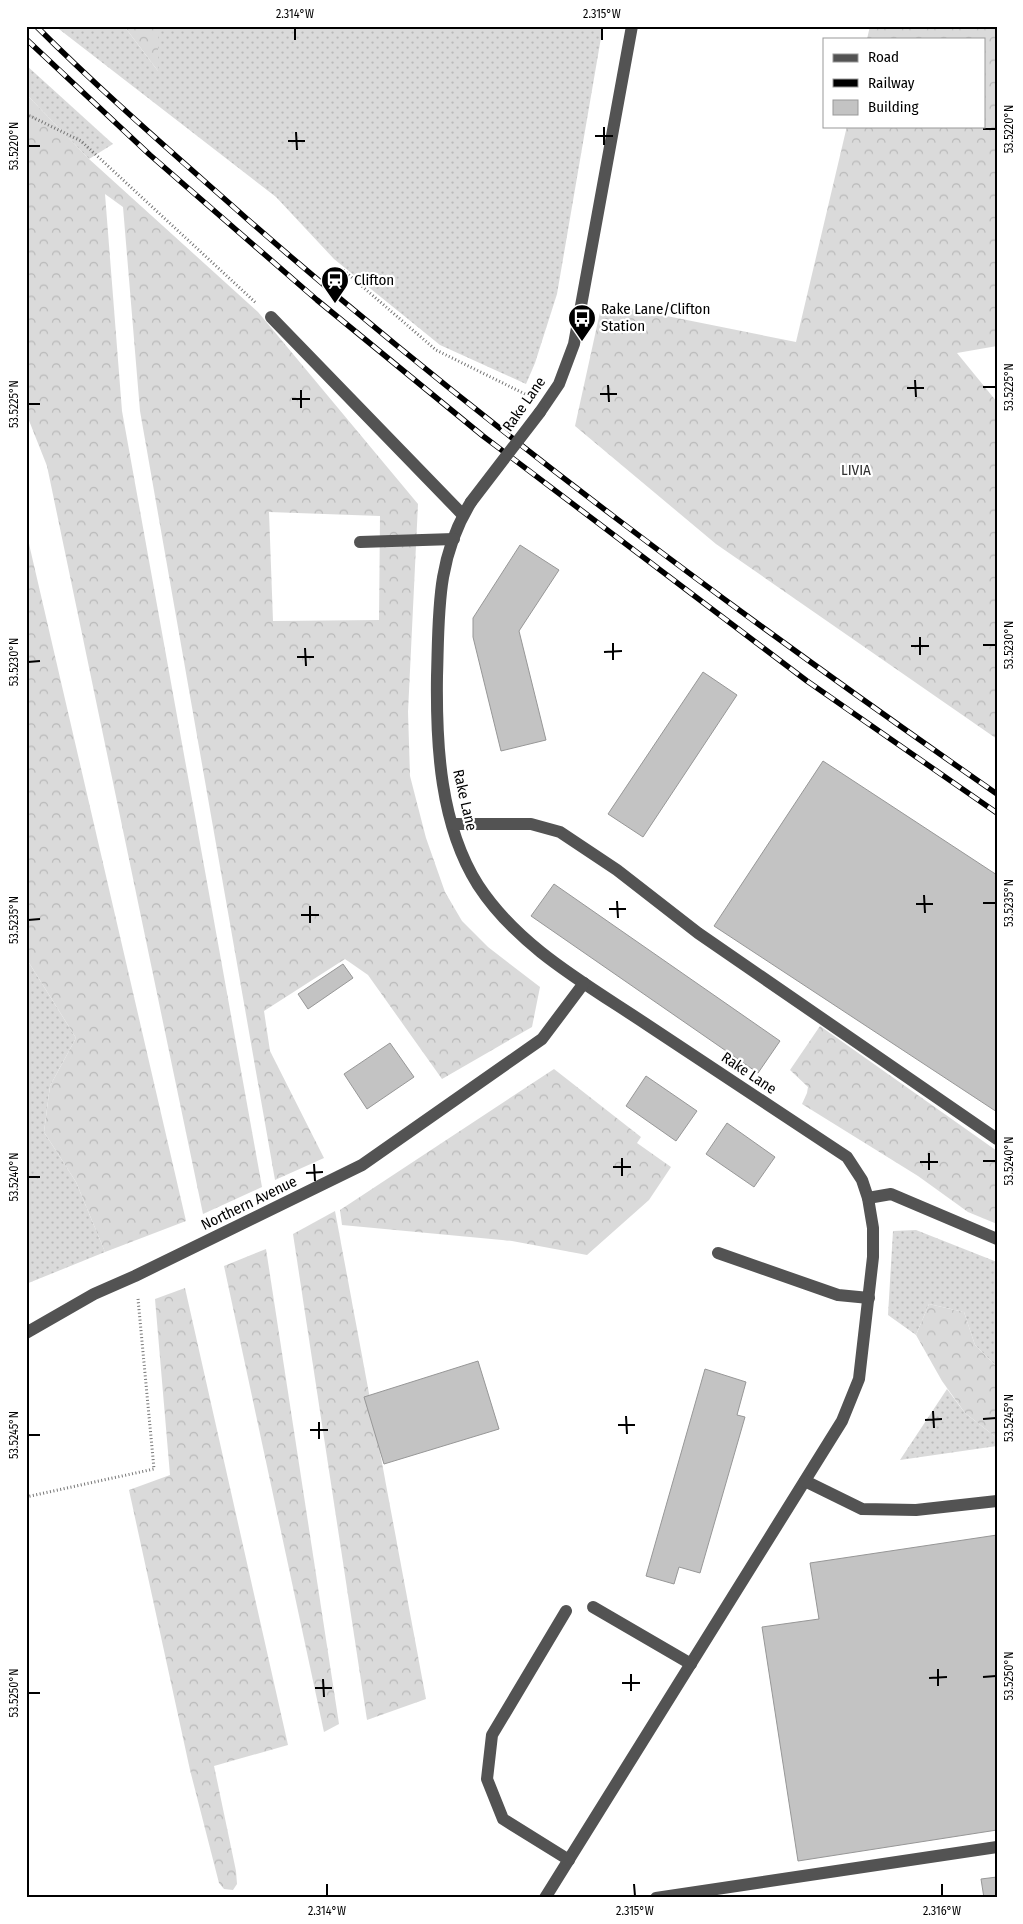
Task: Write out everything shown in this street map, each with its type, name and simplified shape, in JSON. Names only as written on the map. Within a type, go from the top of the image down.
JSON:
[{"type":"street","name":"Rake Lane","points":[[545,1898],[842,1421],[860,1379],[873,1257],[868,1198],[862,1180],[847,1158],[584,983],[510,927],[477,884],[465,861],[453,824],[438,745],[437,689],[441,588],[446,557],[463,515],[471,502],[544,408],[559,384],[574,344],[632,26]]},
{"type":"street","points":[[271,317],[463,515]]},
{"type":"street","points":[[360,542],[454,539]]},
{"type":"street","points":[[453,824],[531,824],[560,832],[617,870],[698,933],[997,1139]]},
{"type":"street","name":"Northern Avenue","points":[[26,1333],[94,1294],[135,1276],[362,1165],[542,1038],[584,983]]},
{"type":"street","points":[[868,1198],[891,1194],[997,1239]]},
{"type":"street","points":[[718,1253],[838,1295],[868,1298]]},
{"type":"street","points":[[805,1481],[862,1510],[916,1510],[997,1501]]},
{"type":"street","points":[[593,1606],[691,1664]]},
{"type":"street","points":[[566,1611],[492,1735],[488,1779],[503,1819],[569,1860]]},
{"type":"street","points":[[656,1898],[997,1847]]},
{"type":"path","points":[[26,114],[82,141],[271,317]]},
{"type":"path","points":[[332,281],[342,269],[436,350],[544,408]]},
{"type":"path","points":[[26,1497],[154,1469],[135,1276]]},
{"type":"green space","points":[[55,26],[124,26],[158,71],[158,26],[603,26],[557,294],[535,363],[526,384],[440,345],[334,259],[276,197]]},
{"type":"green space","points":[[124,26],[158,26],[158,71]]},
{"type":"green space","name":"LIVIA","points":[[870,26],[997,26],[997,346],[957,353],[997,402],[997,739],[716,544],[575,426],[602,303],[796,342],[847,128],[986,128],[986,38],[867,38]]},
{"type":"green space","points":[[26,65],[113,144],[89,159],[26,94]]},
{"type":"green space","points":[[26,94],[89,159],[258,312],[418,504],[408,712],[410,776],[426,838],[445,892],[462,921],[488,947],[540,987],[532,1027],[442,1079],[368,975],[345,959],[264,1011],[270,1051],[324,1158],[275,1180],[140,411],[123,207],[105,194],[122,411],[262,1187],[203,1214],[47,466],[26,413]],"holes":[[[269,512],[380,516],[379,620],[273,621]]]},
{"type":"green space","points":[[26,531],[186,1221],[105,1252],[76,1182],[44,1132],[50,1086],[76,1038],[26,958]]},
{"type":"green space","points":[[26,958],[76,1038],[50,1086],[44,1132],[76,1182],[105,1252],[26,1284]]},
{"type":"green space","points":[[820,1026],[997,1151],[997,1224],[968,1212],[918,1176],[802,1104],[808,1087],[790,1070]]},
{"type":"green space","points":[[554,1069],[641,1137],[637,1143],[671,1167],[649,1200],[587,1255],[512,1241],[342,1225],[340,1210]]},
{"type":"green space","points":[[335,1211],[426,1699],[367,1720],[293,1234]]},
{"type":"green space","points":[[916,1230],[997,1262],[997,1367],[975,1345],[964,1312],[929,1304],[916,1335],[888,1315],[893,1231]]},
{"type":"green space","points":[[266,1249],[339,1724],[324,1732],[224,1266]]},
{"type":"green space","points":[[185,1288],[288,1745],[214,1766],[236,1871],[237,1884],[233,1890],[224,1889],[219,1883],[190,1770],[129,1490],[170,1475],[155,1299]]},
{"type":"green space","points":[[929,1304],[964,1312],[975,1345],[997,1367],[997,1438],[965,1413],[942,1381],[916,1335]]},
{"type":"green space","points":[[947,1389],[965,1413],[997,1438],[997,1446],[900,1460]]},
{"type":"building","points":[[520,545],[559,570],[519,631],[546,740],[501,751],[473,637],[473,618]]},
{"type":"building","points":[[703,672],[737,695],[643,837],[608,814]]},
{"type":"building","points":[[823,761],[997,875],[997,1112],[714,926]]},
{"type":"building","points":[[554,884],[780,1041],[758,1073],[531,916]]},
{"type":"building","points":[[343,964],[353,978],[308,1009],[298,994]]},
{"type":"building","points":[[390,1043],[414,1077],[367,1109],[344,1074]]},
{"type":"building","points":[[646,1076],[697,1111],[676,1141],[626,1106]]},
{"type":"building","points":[[727,1123],[775,1157],[754,1187],[706,1154]]},
{"type":"building","points":[[478,1361],[499,1429],[384,1464],[364,1397]]},
{"type":"building","points":[[705,1369],[746,1382],[737,1415],[745,1417],[700,1573],[679,1567],[674,1584],[646,1576]]},
{"type":"building","points":[[997,1535],[997,1830],[798,1861],[762,1627],[819,1619],[810,1563]]},
{"type":"building","points":[[997,1877],[997,1898],[984,1898],[981,1879]]},
{"type":"railway","points":[[36,26],[113,100],[246,218],[427,370],[613,516],[708,587],[803,657],[997,794]]},
{"type":"railway","points":[[26,39],[150,155],[317,300],[483,436],[807,681],[997,813]]},
{"type":"place","name":"Clifton","points":[[335,304]]},
{"type":"place","name":"Rake Lane/Clifton Station","points":[[582,342]]}]
